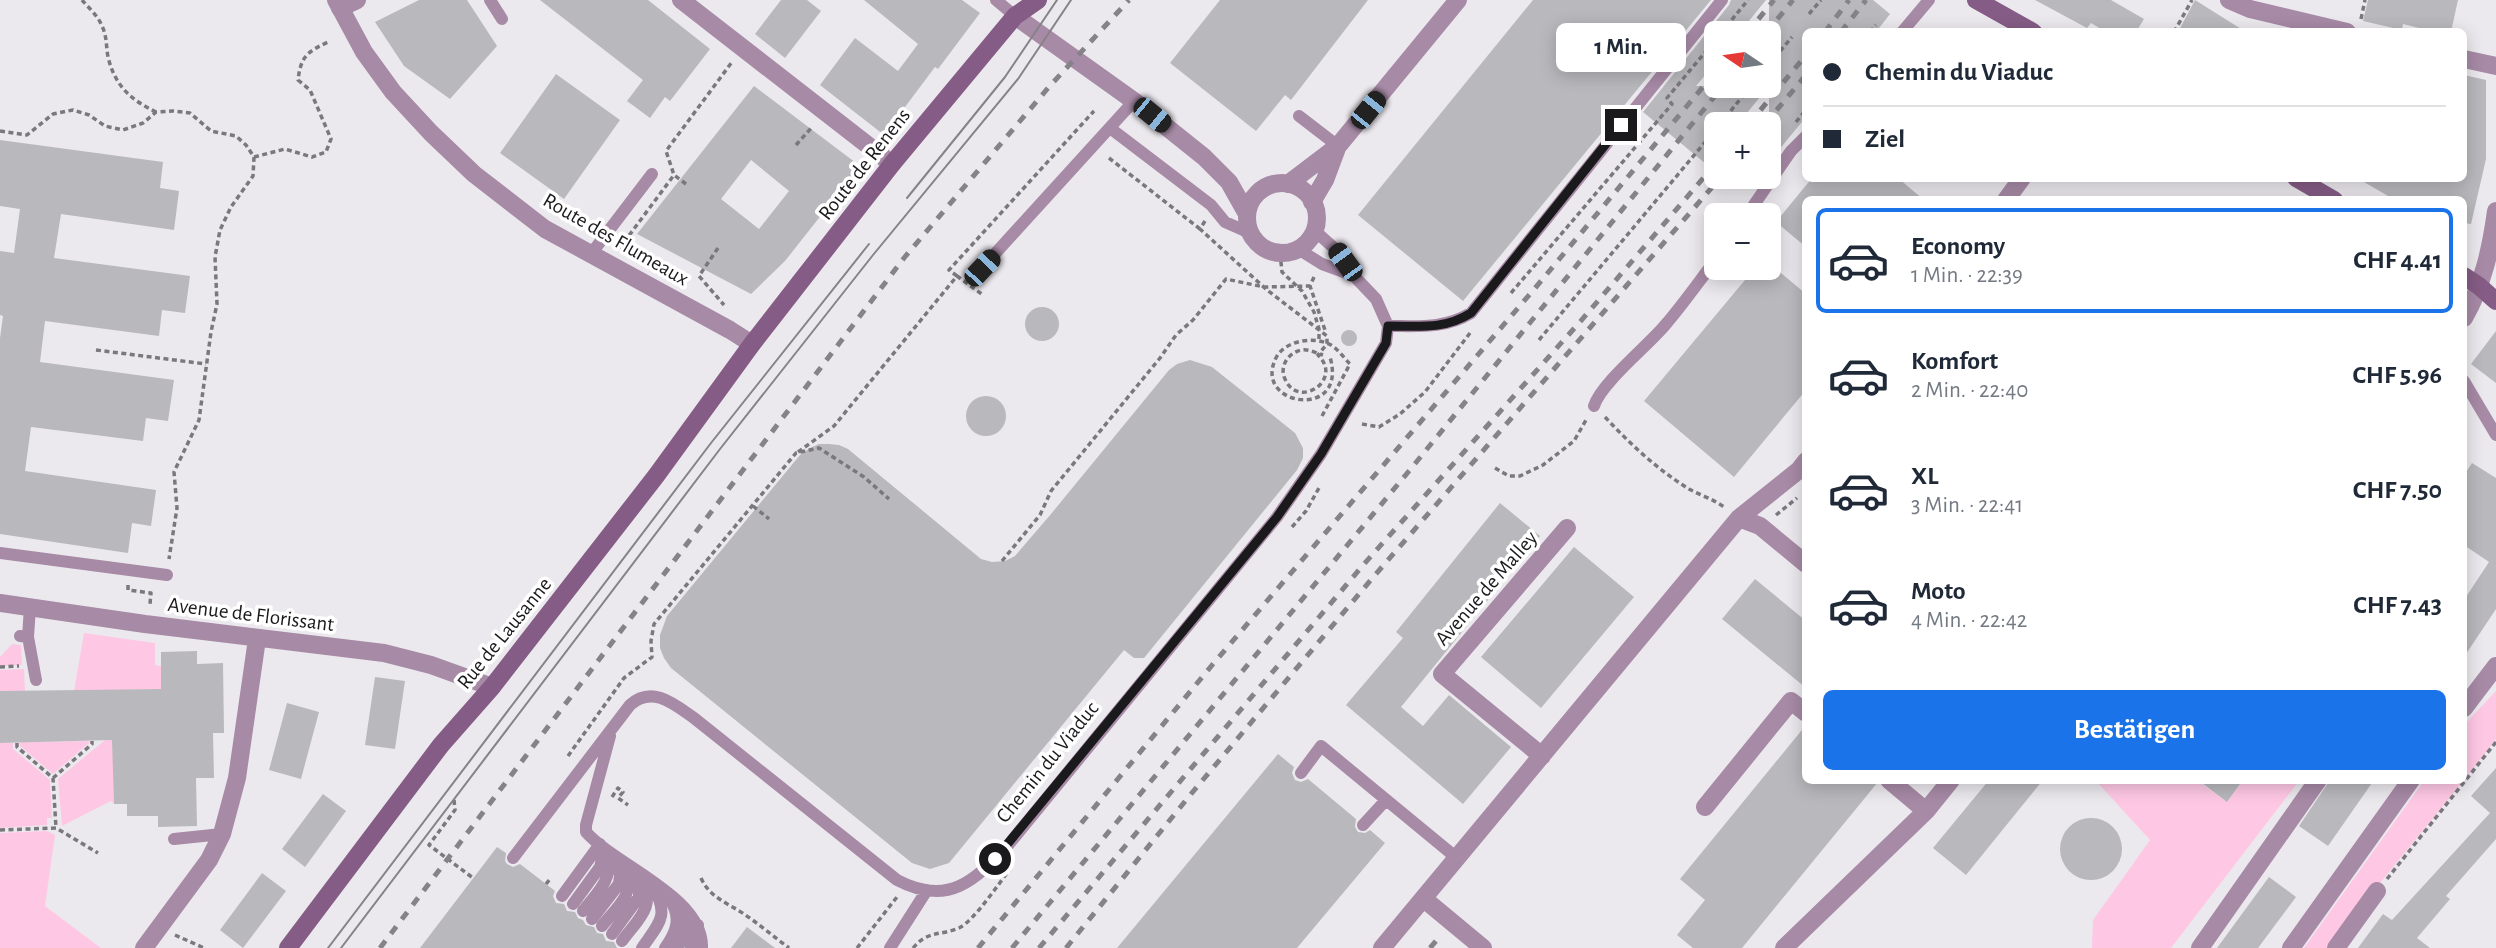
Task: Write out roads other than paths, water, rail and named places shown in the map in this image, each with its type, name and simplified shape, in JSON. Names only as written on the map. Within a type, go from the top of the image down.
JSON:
[{"type":"main road","name":"Route de Renens","points":[[752,344],[1018,8],[1038,0]]},
{"type":"main road","points":[[1976,0],[2026,28]]},
{"type":"main road","points":[[2303,182],[2327,196]]},
{"type":"main road","points":[[2480,285],[2496,301]]},
{"type":"main road","name":"Rue de Lausanne","points":[[288,948],[441,745],[492,687],[664,465],[752,344]]},
{"type":"street","points":[[338,4],[357,0]]},
{"type":"street","points":[[681,0],[892,164]]},
{"type":"street","points":[[1287,184],[1338,146],[1458,0]]},
{"type":"street","points":[[2230,0],[2250,9],[2354,26]]},
{"type":"street","name":"Route des Flumeaux","points":[[338,4],[364,51],[393,92],[432,135],[474,174],[545,229],[596,248],[752,344]]},
{"type":"street","points":[[1018,8],[1204,157],[1229,182],[1247,214],[1250,233],[1262,247],[1280,253],[1298,249],[1311,238],[1317,220],[1312,202],[1298,187],[1287,184],[1266,187],[1250,203],[1247,214]]},
{"type":"street","points":[[2467,60],[2496,66]]},
{"type":"street","points":[[1312,202],[1325,180],[1338,146]]},
{"type":"street","points":[[1229,182],[1266,187]]},
{"type":"street","points":[[2467,312],[2480,285],[2491,248],[2496,211]]},
{"type":"street","points":[[1382,948],[1666,608],[1734,515],[1802,466]]},
{"type":"street","points":[[1734,515],[1760,526],[1802,561]]},
{"type":"street","name":"Avenue de Malley","points":[[1542,757],[1442,674],[1567,528]]},
{"type":"street","name":"Avenue de Florissant","points":[[0,603],[257,639],[384,653],[431,665],[492,687]]},
{"type":"street","points":[[144,948],[209,860],[222,834],[237,778],[257,639]]},
{"type":"street","points":[[2467,704],[2496,666]]},
{"type":"street","points":[[1705,807],[1791,701],[1802,710]]},
{"type":"street","points":[[1894,784],[1926,811]]},
{"type":"street","points":[[1784,948],[1926,811],[1948,784]]},
{"type":"street","points":[[2200,948],[2315,784]]},
{"type":"street","points":[[2291,948],[2407,784]]},
{"type":"street","points":[[2336,948],[2377,891]]},
{"type":"street","points":[[1424,899],[1483,948]]},
{"type":"lane","points":[[489,0],[502,19]]},
{"type":"lane","points":[[996,0],[1018,8]]},
{"type":"lane","points":[[1314,230],[1335,248],[1376,299],[1388,326],[1439,326],[1456,322],[1471,313],[1721,0]]},
{"type":"lane","points":[[1905,28],[1929,0]]},
{"type":"lane","points":[[982,268],[1134,100]]},
{"type":"lane","points":[[1300,116],[1338,146]]},
{"type":"lane","points":[[1110,128],[1211,205],[1225,222],[1250,233]]},
{"type":"lane","points":[[1755,203],[1802,139]]},
{"type":"lane","points":[[596,248],[652,174]]},
{"type":"lane","points":[[1298,249],[1322,264],[1355,276]]},
{"type":"lane","points":[[1598,410],[1596,400],[1619,372],[1665,326],[1704,275]]},
{"type":"lane","name":"Chemin du Viaduc","points":[[513,859],[612,727],[635,700],[648,696],[670,701],[906,885],[944,891],[963,886],[982,873],[1009,844],[1277,517],[1332,436],[1386,343],[1388,326]]},
{"type":"lane","points":[[2467,386],[2496,435]]},
{"type":"lane","points":[[0,552],[167,575]]},
{"type":"lane","points":[[30,607],[24,636],[36,680]]},
{"type":"lane","points":[[612,727],[586,825],[589,835],[670,896],[698,924],[702,948]]},
{"type":"lane","points":[[1301,773],[1321,746],[1458,859]]},
{"type":"lane","points":[[1363,825],[1386,800]]},
{"type":"lane","points":[[174,839],[222,834]]},
{"type":"lane","points":[[592,919],[639,897],[639,884],[612,853]]},
{"type":"lane","points":[[592,919],[619,884],[620,875],[612,853]]},
{"type":"lane","points":[[592,919],[602,859],[612,853]]},
{"type":"lane","points":[[592,919],[648,904],[645,878]]},
{"type":"lane","points":[[642,948],[660,923],[663,912],[662,902],[645,878]]},
{"type":"lane","points":[[890,948],[927,890]]},
{"type":"lane","points":[[664,948],[676,933],[678,923],[670,896]]},
{"type":"lane","points":[[670,896],[688,926],[677,948]]},
{"type":"lane","points":[[691,948],[698,924]]},
{"type":"tram line","points":[[907,198],[1005,77],[1057,0]]},
{"type":"tram line","points":[[341,948],[720,449],[873,255],[1018,79],[1071,0]]},
{"type":"tram line","points":[[328,948],[711,443],[869,244]]},
{"type":"railway","points":[[380,948],[904,258],[1048,88],[1129,0]]},
{"type":"railway","points":[[1757,21],[1774,0]]},
{"type":"railway","points":[[1776,21],[1793,0]]},
{"type":"railway","points":[[1828,28],[1849,0]]},
{"type":"railway","points":[[1844,28],[1866,0]]},
{"type":"railway","points":[[1759,112],[1802,60]]},
{"type":"railway","points":[[1775,112],[1802,80]]},
{"type":"railway","points":[[978,948],[1213,664],[1536,287],[1704,86]]},
{"type":"railway","points":[[1012,948],[1409,471],[1713,98]]},
{"type":"railway","points":[[1039,948],[1364,564],[1579,323],[1704,177]]},
{"type":"railway","points":[[1066,948],[1375,575],[1711,189]]},
{"type":"railway","points":[[1430,948],[1436,941]]}]
